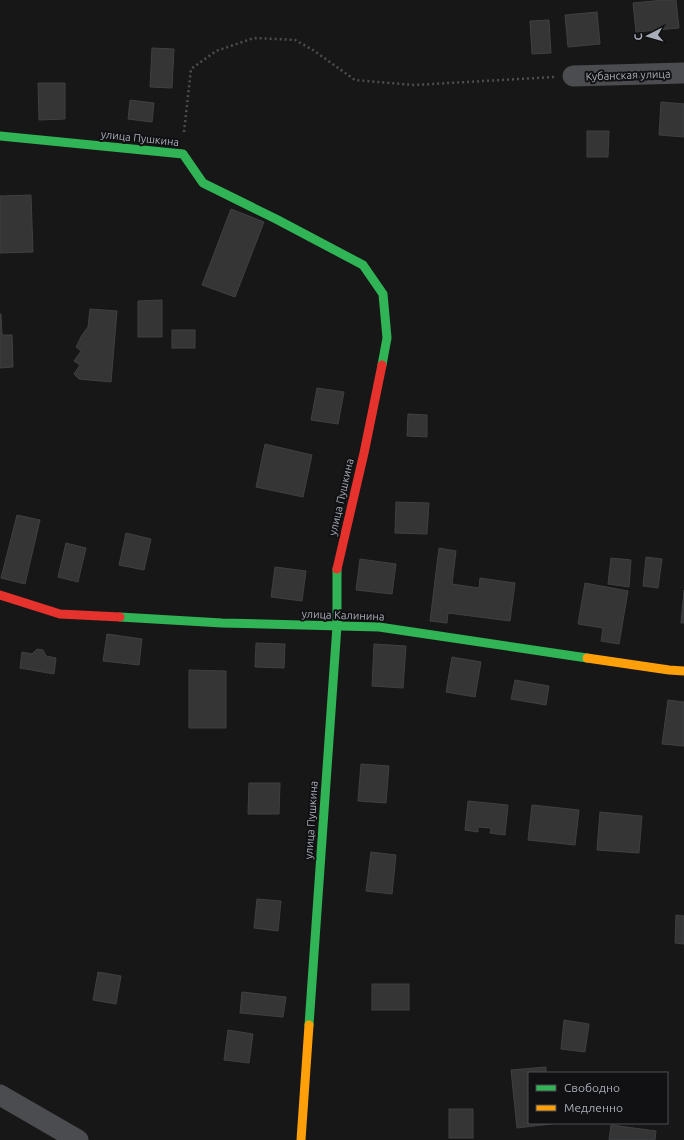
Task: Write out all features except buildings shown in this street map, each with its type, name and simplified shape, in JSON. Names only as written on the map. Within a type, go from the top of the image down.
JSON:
[{"type":"street","name":"Кубанская улица","points":[[573,76],[684,73]]},
{"type":"street","name":"улица Пушкина","points":[[0,136],[183,154],[202,183],[276,219],[363,265],[383,294],[387,338],[364,453],[337,566],[337,626],[301,1140]]},
{"type":"street","name":"улица Калинина","points":[[0,595],[60,614],[222,623],[378,627],[684,671]]},
{"type":"street","points":[[0,1095],[78,1140]]},
{"type":"path","points":[[183,154],[185,119],[191,69],[216,51],[254,38],[295,40],[313,50],[355,80],[414,85],[573,76]]},
{"type":"traffic: fast","points":[[0,136],[183,154],[203,183],[276,219],[363,265],[383,294],[387,338],[382,365]]},
{"type":"traffic: fast","points":[[309,1025],[337,626],[337,569]]},
{"type":"traffic: fast","points":[[120,617],[222,623],[379,627],[587,658]]},
{"type":"traffic: slow","points":[[587,658],[684,671]]},
{"type":"traffic: slow","points":[[301,1140],[309,1025]]},
{"type":"traffic: jam","points":[[337,569],[364,453],[382,365]]},
{"type":"traffic: jam","points":[[0,595],[60,614],[120,617]]}]
